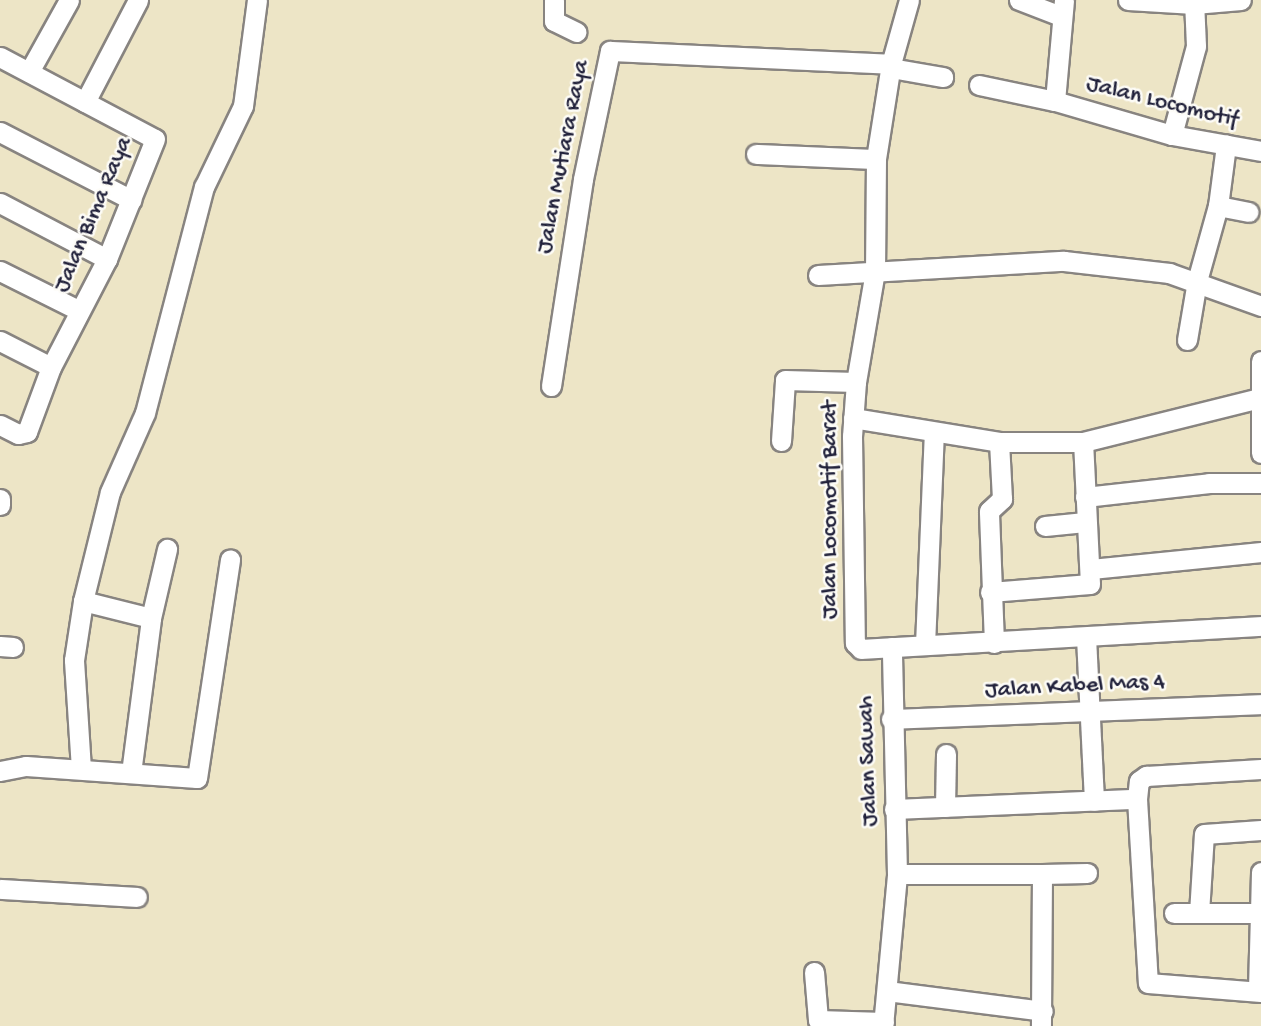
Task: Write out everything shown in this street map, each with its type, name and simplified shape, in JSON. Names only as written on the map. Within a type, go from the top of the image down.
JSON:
[{"type":"street","points":[[29,72],[69,0]]},
{"type":"street","points":[[85,102],[138,0]]},
{"type":"street","points":[[80,764],[74,660],[83,601],[110,492],[145,413],[204,187],[243,106],[257,0]]},
{"type":"street","points":[[555,0],[554,21],[577,33]]},
{"type":"street","name":"Jalan Locomotif Barat","points":[[909,0],[891,66],[876,159],[876,271],[856,382],[853,418],[855,643],[862,649],[1261,626]]},
{"type":"street","name":"Jalan Locomotif","points":[[1019,0],[1063,8],[1055,101],[1172,135],[1261,151]]},
{"type":"street","points":[[1128,0],[1241,0]]},
{"type":"street","points":[[1172,135],[1196,46],[1195,2]]},
{"type":"street","name":"Jalan Mutiara Raya","points":[[551,386],[583,179],[610,51],[891,66]]},
{"type":"street","name":"Jalan Bima Raya","points":[[0,57],[155,139],[107,259],[51,367],[27,432],[21,435],[0,425]]},
{"type":"street","points":[[891,66],[943,77]]},
{"type":"street","points":[[979,85],[1055,101]]},
{"type":"street","points":[[0,132],[132,200]]},
{"type":"street","points":[[1187,340],[1197,281],[1218,206],[1226,145]]},
{"type":"street","points":[[755,154],[876,159]]},
{"type":"street","points":[[0,203],[107,259]]},
{"type":"street","points":[[1218,206],[1248,212]]},
{"type":"street","points":[[818,275],[1064,261],[1142,268],[1197,281],[1261,306]]},
{"type":"street","points":[[0,271],[80,311]]},
{"type":"street","points":[[0,341],[51,367]]},
{"type":"street","points":[[1261,361],[1261,453]]},
{"type":"street","points":[[781,441],[785,380],[856,382]]},
{"type":"street","points":[[853,418],[934,434],[999,442],[1083,442],[1260,390]]},
{"type":"street","points":[[925,645],[934,434]]},
{"type":"street","points":[[994,643],[989,511],[1002,499],[999,442]]},
{"type":"street","points":[[990,592],[1086,587],[1091,569],[1085,522],[1083,442]]},
{"type":"street","points":[[1085,497],[1209,483],[1261,483]]},
{"type":"street","points":[[0,499],[0,505]]},
{"type":"street","points":[[1045,526],[1085,522]]},
{"type":"street","points":[[131,773],[151,618],[167,549]]},
{"type":"street","points":[[1091,569],[1261,552]]},
{"type":"street","points":[[0,771],[26,766],[80,764],[131,773],[197,778],[230,559]]},
{"type":"street","points":[[83,601],[151,618]]},
{"type":"street","points":[[1086,637],[1087,710],[1094,801]]},
{"type":"street","name":"Jalan Sawah","points":[[883,1024],[897,874],[891,719],[892,646]]},
{"type":"street","name":"Jalan Kabel Mas 4","points":[[891,719],[1261,704]]},
{"type":"street","points":[[945,807],[946,754]]},
{"type":"street","points":[[1261,769],[1146,776],[1139,780],[1137,799],[1148,983],[1259,992],[1261,872]]},
{"type":"street","points":[[894,808],[1137,799]]},
{"type":"street","points":[[1199,913],[1204,834],[1261,830]]},
{"type":"street","points":[[897,874],[1087,873]]},
{"type":"street","points":[[887,991],[1042,1019],[1042,874]]},
{"type":"street","points":[[0,889],[138,897]]},
{"type":"street","points":[[1174,913],[1260,913]]},
{"type":"street","points":[[814,972],[818,1020],[883,1024]]}]
